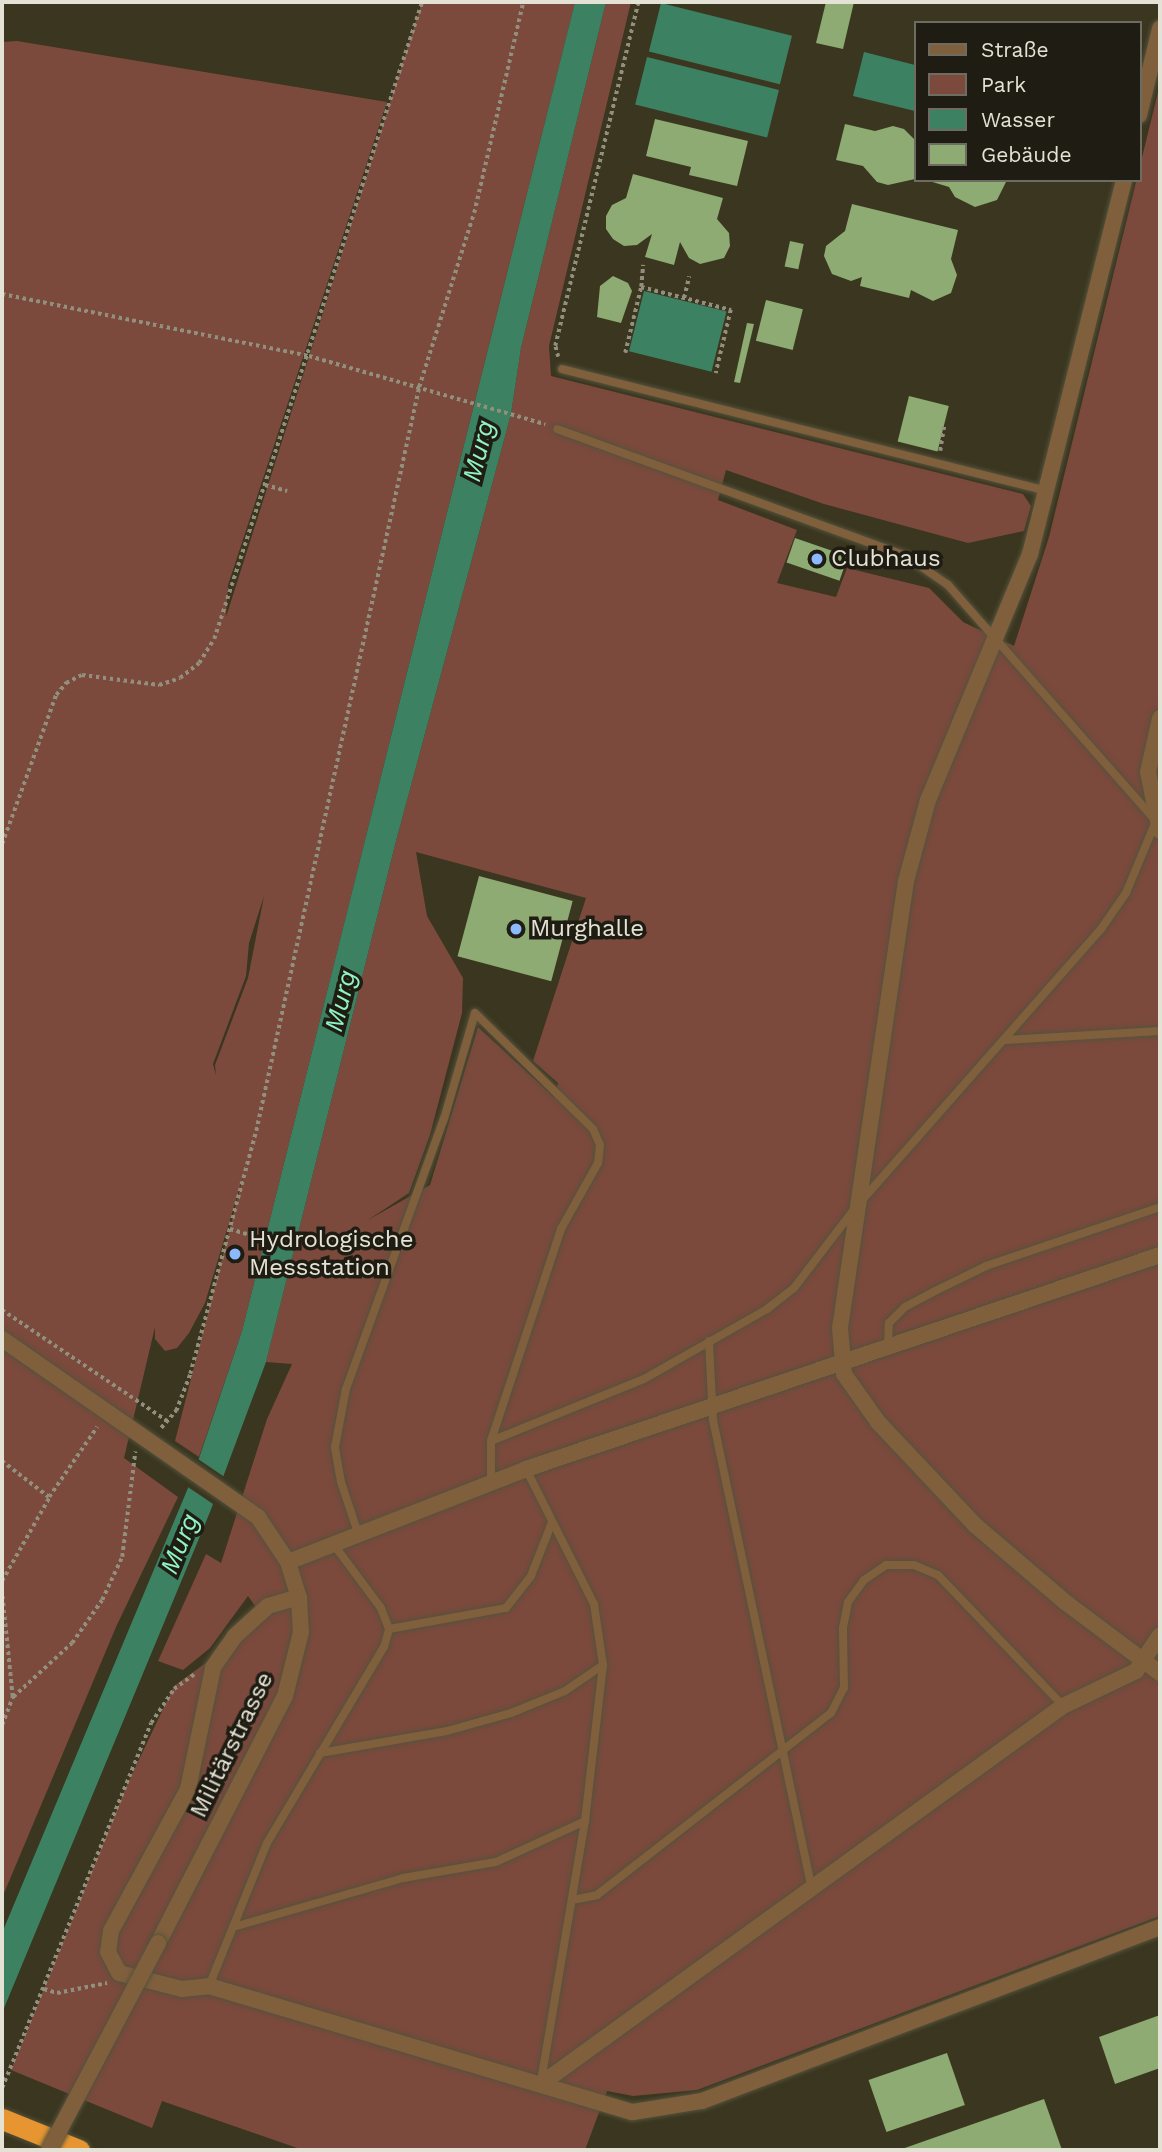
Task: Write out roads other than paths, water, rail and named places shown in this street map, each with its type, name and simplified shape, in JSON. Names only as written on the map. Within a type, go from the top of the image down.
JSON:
[{"type":"highway","points":[[2,2119],[79,2150]]},
{"type":"street","points":[[1141,107],[1160,29]]},
{"type":"street","points":[[1124,182],[1049,491],[996,643],[928,800],[906,881],[840,1328],[842,1363],[855,1395],[975,1525],[1160,1673]]},
{"type":"street","points":[[1158,826],[1148,772],[1160,718]]},
{"type":"street","points":[[288,1562],[526,1469],[1160,1255]]},
{"type":"street","name":"Militärstrasse","points":[[2,1339],[108,1412],[143,1444],[178,1460],[234,1498],[271,1532],[288,1562],[299,1597],[301,1632],[285,1696],[49,2150]]},
{"type":"street","points":[[299,1597],[268,1605],[220,1657],[208,1683],[200,1748],[188,1789],[111,1931],[108,1952],[119,1973],[183,1989],[209,1986],[633,2112],[702,2101],[1160,1927]]},
{"type":"street","points":[[541,2084],[1063,1706],[1136,1671],[1160,1635]]},
{"type":"lane","points":[[562,369],[1049,491]]},
{"type":"lane","points":[[491,1441],[613,1394],[767,1309],[794,1288],[856,1207],[1005,1040],[1107,920],[1126,893],[1158,826],[947,585],[906,556],[557,429]]},
{"type":"lane","points":[[359,1536],[341,1482],[335,1447],[346,1389],[444,1119],[475,1013],[593,1129],[600,1145],[598,1163],[561,1229],[491,1441],[491,1482]]},
{"type":"lane","points":[[1005,1040],[1160,1031]]},
{"type":"lane","points":[[888,1346],[889,1323],[905,1307],[933,1292],[986,1266],[1160,1207]]},
{"type":"lane","points":[[709,1341],[711,1407],[812,1889]]},
{"type":"lane","points":[[526,1469],[594,1604],[603,1665],[585,1821],[541,2084]]},
{"type":"lane","points":[[388,1629],[506,1608],[531,1576],[552,1522]]},
{"type":"lane","points":[[209,1986],[237,1926],[267,1843],[384,1647],[388,1629],[382,1608],[334,1545]]},
{"type":"lane","points":[[572,1900],[597,1895],[831,1713],[844,1688],[843,1628],[848,1602],[864,1580],[886,1565],[914,1565],[938,1575],[1063,1706]]},
{"type":"lane","points":[[320,1753],[447,1731],[511,1713],[565,1690],[603,1665]]},
{"type":"lane","points":[[237,1926],[403,1878],[496,1862],[585,1821]]},
{"type":"water","name":"Murg","points":[[575,2],[606,2],[521,348],[511,414],[395,845],[266,1362],[210,1512],[2,2013],[2,1933],[193,1476],[242,1331]]},
{"type":"water","points":[[661,3],[792,36],[780,84],[649,52]]},
{"type":"water","points":[[864,52],[914,65],[914,111],[853,96]]},
{"type":"water","points":[[647,57],[779,90],[767,137],[635,105]]},
{"type":"water","points":[[644,291],[726,312],[711,372],[629,351]]},
{"type":"place","name":"Clubhaus","points":[[817,559]]},
{"type":"place","name":"Murghalle","points":[[516,929]]},
{"type":"place","name":"Hydrologische Messstation","points":[[235,1254]]}]
